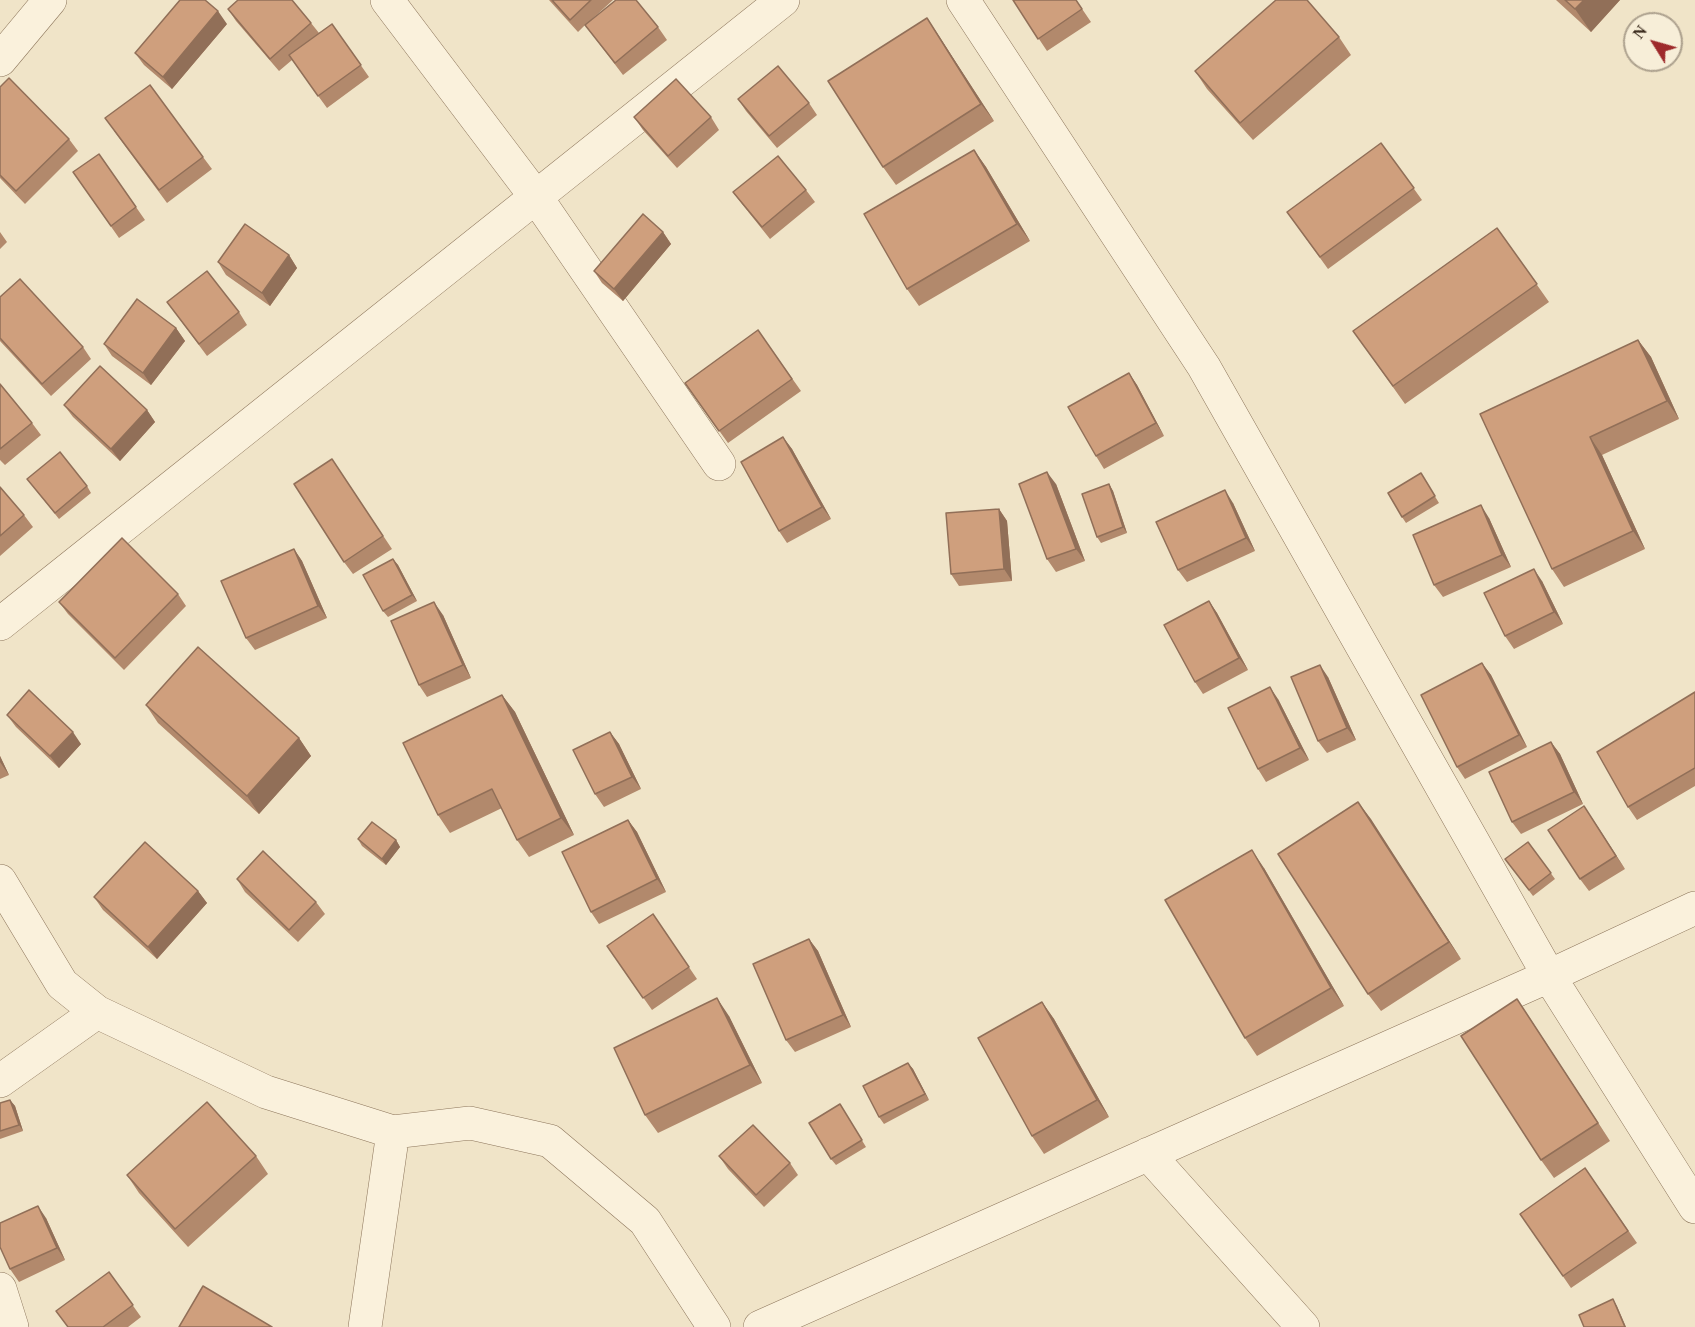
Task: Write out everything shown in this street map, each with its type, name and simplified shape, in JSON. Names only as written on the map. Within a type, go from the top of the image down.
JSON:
[{"type":"street","points":[[0,60],[50,0]]},
{"type":"street","points":[[387,0],[536,197],[719,464]]},
{"type":"street","points":[[0,624],[783,0]]},
{"type":"street","points":[[963,0],[1204,367],[1549,976],[1695,1207]]},
{"type":"street","points":[[0,881],[62,984],[97,1012],[266,1092],[393,1132],[470,1123],[550,1141],[645,1221],[714,1327]]},
{"type":"street","points":[[760,1327],[1549,976],[1695,908]]},
{"type":"street","points":[[0,1081],[97,1012]]},
{"type":"street","points":[[365,1327],[393,1132]]},
{"type":"street","points":[[1148,1154],[1303,1327]]},
{"type":"street","points":[[0,1289],[12,1327]]},
{"type":"building","points":[[180,0],[205,0],[218,11],[163,77],[135,53]]},
{"type":"building","points":[[238,0],[292,0],[311,23],[270,59],[228,9]]},
{"type":"building","points":[[552,0],[591,0],[570,20]]},
{"type":"building","points":[[616,0],[636,0],[658,27],[615,63],[585,25]]},
{"type":"building","points":[[1013,0],[1076,0],[1082,9],[1038,39]]},
{"type":"building","points":[[1276,0],[1307,0],[1339,37],[1240,123],[1195,71]]},
{"type":"building","points":[[1565,0],[1584,0],[1575,9]]},
{"type":"building","points":[[927,18],[981,104],[883,167],[828,81]]},
{"type":"building","points":[[332,24],[361,65],[318,96],[289,55]]},
{"type":"building","points":[[778,66],[809,103],[769,136],[738,99]]},
{"type":"building","points":[[9,78],[69,139],[16,191],[0,175],[0,87]]},
{"type":"building","points":[[676,79],[711,117],[668,156],[634,117]]},
{"type":"building","points":[[150,85],[203,157],[159,190],[105,118]]},
{"type":"building","points":[[1381,143],[1414,188],[1320,257],[1287,212]]},
{"type":"building","points":[[974,150],[1017,224],[907,289],[864,214]]},
{"type":"building","points":[[99,154],[136,207],[111,226],[73,172]]},
{"type":"building","points":[[778,156],[806,190],[762,227],[733,192]]},
{"type":"building","points":[[643,214],[663,232],[614,289],[594,271]]},
{"type":"building","points":[[245,224],[289,255],[262,293],[218,262]]},
{"type":"building","points":[[1497,228],[1537,284],[1393,386],[1353,331]]},
{"type":"building","points":[[207,271],[239,312],[199,344],[167,302]]},
{"type":"building","points":[[20,279],[83,347],[42,384],[0,338],[0,297]]},
{"type":"building","points":[[137,299],[176,328],[143,373],[104,344]]},
{"type":"building","points":[[758,330],[792,379],[719,431],[685,383]]},
{"type":"building","points":[[1638,340],[1667,401],[1590,437],[1633,531],[1552,569],[1480,414]]},
{"type":"building","points":[[100,366],[147,410],[111,449],[64,405]]},
{"type":"building","points":[[1129,373],[1156,423],[1096,456],[1068,407]]},
{"type":"building","points":[[0,384],[32,423],[0,449]]},
{"type":"building","points":[[783,437],[822,507],[779,531],[741,462]]},
{"type":"building","points":[[60,452],[87,486],[55,513],[27,479]]},
{"type":"building","points":[[332,459],[383,536],[344,562],[294,484]]},
{"type":"building","points":[[1047,472],[1076,549],[1047,559],[1019,484]]},
{"type":"building","points":[[1421,473],[1435,496],[1402,517],[1388,493]]},
{"type":"building","points":[[1109,484],[1123,527],[1097,537],[1082,494]]},
{"type":"building","points":[[0,487],[24,515],[0,536]]},
{"type":"building","points":[[1225,490],[1246,538],[1178,570],[1156,522]]},
{"type":"building","points":[[1481,505],[1502,555],[1434,585],[1413,535]]},
{"type":"building","points":[[999,509],[1004,569],[951,574],[946,513]]},
{"type":"building","points":[[122,538],[178,594],[115,658],[59,602]]},
{"type":"building","points":[[294,549],[318,606],[246,638],[221,581]]},
{"type":"building","points":[[393,559],[412,595],[383,611],[363,575]]},
{"type":"building","points":[[1534,569],[1554,612],[1505,636],[1484,593]]},
{"type":"building","points":[[1209,601],[1239,658],[1195,682],[1164,625]]},
{"type":"building","points":[[434,602],[463,665],[419,685],[391,621]]},
{"type":"building","points":[[198,647],[299,738],[247,796],[146,705]]},
{"type":"building","points":[[1482,663],[1519,735],[1457,767],[1421,695]]},
{"type":"building","points":[[1320,665],[1347,728],[1318,741],[1291,677]]},
{"type":"building","points":[[1270,687],[1300,748],[1258,769],[1228,708]]},
{"type":"building","points":[[29,690],[73,732],[50,756],[7,715]]},
{"type":"building","points":[[1695,692],[1695,768],[1628,807],[1597,752]]},
{"type":"building","points":[[502,695],[561,818],[517,840],[492,789],[438,815],[403,743]]},
{"type":"building","points":[[610,732],[632,777],[595,794],[573,750]]},
{"type":"building","points":[[1551,742],[1574,792],[1512,822],[1489,772]]},
{"type":"building","points":[[1358,802],[1449,942],[1368,994],[1278,854]]},
{"type":"building","points":[[1584,806],[1616,856],[1580,879],[1548,830]]},
{"type":"building","points":[[628,820],[657,879],[591,912],[562,852]]},
{"type":"building","points":[[372,822],[396,840],[382,859],[358,839]]},
{"type":"building","points":[[145,842],[198,891],[148,947],[94,897]]},
{"type":"building","points":[[1528,842],[1551,873],[1529,890],[1505,859]]},
{"type":"building","points":[[1252,850],[1331,988],[1245,1038],[1165,900]]},
{"type":"building","points":[[263,851],[316,902],[289,930],[237,879]]},
{"type":"building","points":[[653,914],[689,967],[643,998],[607,946]]},
{"type":"building","points":[[809,939],[843,1015],[786,1040],[753,964]]},
{"type":"building","points":[[717,998],[750,1065],[645,1115],[614,1048]]},
{"type":"building","points":[[1517,999],[1598,1123],[1541,1160],[1461,1036]]},
{"type":"building","points":[[1042,1002],[1097,1100],[1032,1136],[978,1038]]},
{"type":"building","points":[[908,1063],[925,1094],[879,1117],[863,1086]]},
{"type":"building","points":[[10,1100],[19,1125],[0,1131],[0,1103]]},
{"type":"building","points":[[207,1102],[256,1156],[175,1229],[127,1175]]},
{"type":"building","points":[[840,1104],[862,1140],[831,1159],[809,1123]]},
{"type":"building","points":[[753,1125],[790,1163],[756,1195],[719,1156]]},
{"type":"building","points":[[1585,1168],[1628,1231],[1563,1276],[1520,1214]]},
{"type":"building","points":[[38,1206],[57,1248],[10,1269],[0,1247],[0,1223]]},
{"type":"building","points":[[109,1272],[133,1305],[103,1327],[68,1327],[56,1311]]},
{"type":"building","points":[[203,1286],[272,1327],[179,1327]]},
{"type":"building","points":[[1613,1299],[1625,1327],[1584,1327],[1579,1315]]}]
